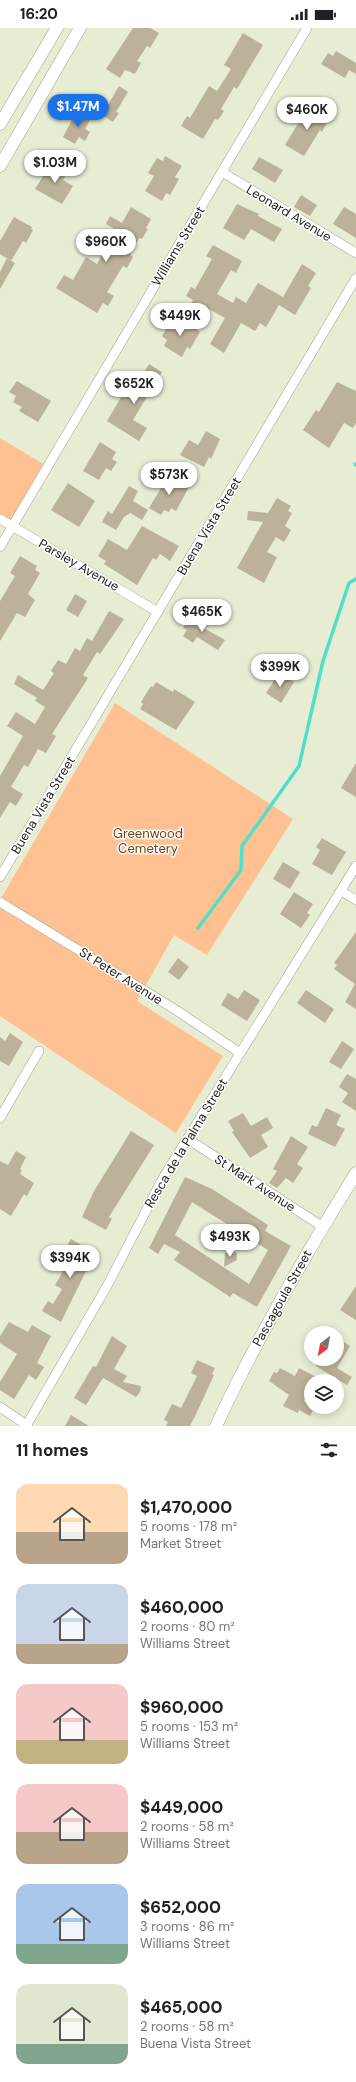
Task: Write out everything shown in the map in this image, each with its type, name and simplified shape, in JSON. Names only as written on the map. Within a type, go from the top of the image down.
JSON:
[{"type":"street","points":[[0,124],[57,28]]},
{"type":"street","points":[[0,166],[80,28]]},
{"type":"street","name":"Williams Street","points":[[0,546],[307,28]]},
{"type":"street","name":"Leonard Avenue","points":[[222,172],[356,253]]},
{"type":"street","name":"Buena Vista Street","points":[[0,877],[356,278]]},
{"type":"street","name":"Parsley Avenue","points":[[0,519],[158,612]]},
{"type":"street","name":"Resca de la Palma Street","points":[[27,1426],[107,1286],[163,1178],[356,866]]},
{"type":"street","points":[[341,891],[356,900]]},
{"type":"street","name":"St Peter Avenue","points":[[0,902],[176,1010],[240,1053]]},
{"type":"street","points":[[0,1118],[39,1051]]},
{"type":"street","name":"St Mark Avenue","points":[[188,1139],[323,1227]]},
{"type":"street","name":"Pascagoula Street","points":[[216,1426],[258,1340],[356,1173]]},
{"type":"street","points":[[0,1407],[27,1426]]},
{"type":"green space","points":[[0,438],[45,465],[11,521],[0,514]]},
{"type":"green space","name":"Greenwood Cemetery","points":[[115,703],[293,819],[207,955],[174,935],[137,1001],[223,1056],[176,1133],[0,1016],[0,900]]},
{"type":"water","points":[[216,1231],[232,1242],[225,1251],[224,1248],[210,1239]]},
{"type":"building","points":[[133,28],[150,28],[159,33],[150,48],[147,46],[137,61],[141,63],[135,74],[125,70],[120,78],[106,69]]},
{"type":"building","points":[[243,33],[263,45],[237,89],[234,87],[221,109],[224,111],[218,120],[215,119],[203,139],[181,126],[187,116],[190,118],[209,86],[217,91],[231,69],[224,65]]},
{"type":"building","points":[[336,51],[356,63],[356,74],[349,70],[345,78],[321,64],[328,53],[333,56]]},
{"type":"building","points":[[119,86],[128,92],[116,112],[119,113],[113,122],[102,115]]},
{"type":"building","points":[[308,107],[325,117],[324,118],[328,121],[322,132],[320,130],[304,156],[285,145]]},
{"type":"building","points":[[77,110],[91,118],[85,129],[90,132],[85,141],[79,137],[75,144],[63,137]]},
{"type":"building","points":[[165,156],[182,166],[175,177],[179,179],[170,195],[166,193],[162,201],[145,191],[154,176],[148,173],[157,158],[163,161]]},
{"type":"building","points":[[259,157],[283,170],[275,183],[252,169]]},
{"type":"building","points":[[52,162],[68,171],[63,180],[73,186],[62,204],[35,189]]},
{"type":"building","points":[[301,195],[317,205],[310,216],[294,207]]},
{"type":"building","points":[[237,204],[259,214],[258,216],[282,229],[274,242],[251,229],[244,240],[223,228]]},
{"type":"building","points":[[131,207],[151,219],[146,228],[148,229],[142,239],[139,238],[130,255],[133,257],[127,268],[123,266],[107,292],[114,296],[108,306],[103,303],[97,313],[56,288],[64,275],[73,280],[86,257],[97,264],[116,230],[106,224],[110,216],[122,223]]},
{"type":"building","points":[[344,207],[356,214],[356,238],[333,224]]},
{"type":"building","points":[[14,217],[32,227],[31,229],[33,230],[26,243],[23,241],[11,261],[0,254],[0,241]]},
{"type":"building","points":[[213,245],[242,261],[236,273],[231,270],[217,294],[233,303],[236,297],[246,303],[258,283],[283,297],[302,264],[316,273],[308,286],[311,288],[295,315],[279,305],[266,327],[260,323],[255,331],[241,323],[224,353],[210,344],[225,318],[205,307],[202,312],[190,306],[193,300],[186,296],[191,287],[195,289],[212,259],[206,256]]},
{"type":"building","points":[[7,258],[15,263],[0,289],[0,272]]},
{"type":"building","points":[[180,319],[200,332],[190,349],[187,347],[182,357],[164,346],[167,340],[162,336],[171,322],[176,326]]},
{"type":"building","points":[[149,364],[162,372],[133,420],[147,428],[139,441],[107,421],[123,394],[129,398]]},
{"type":"building","points":[[17,381],[51,401],[38,422],[19,411],[22,407],[13,402],[16,396],[9,392]]},
{"type":"building","points":[[337,382],[356,391],[356,423],[353,428],[344,423],[329,448],[303,430],[316,410],[319,412]]},
{"type":"building","points":[[206,431],[220,439],[211,459],[209,457],[204,467],[180,455],[189,440],[198,445]]},
{"type":"building","points":[[100,442],[116,452],[112,459],[117,462],[111,471],[106,468],[99,480],[83,471]]},
{"type":"building","points":[[161,477],[172,482],[174,478],[189,487],[176,511],[171,508],[169,512],[164,510],[161,515],[149,508],[161,488],[157,485]]},
{"type":"building","points":[[68,483],[95,501],[79,527],[51,510]]},
{"type":"building","points":[[129,486],[138,491],[133,501],[148,510],[142,520],[130,513],[124,517],[116,530],[102,522],[108,511],[112,514]]},
{"type":"building","points":[[277,498],[291,506],[288,511],[292,513],[285,526],[291,530],[284,542],[276,537],[267,552],[277,557],[264,583],[237,568],[263,522],[247,520],[248,511],[268,513]]},
{"type":"building","points":[[142,526],[179,546],[170,561],[160,554],[156,560],[153,558],[137,585],[104,564],[106,561],[98,556],[108,539],[127,550]]},
{"type":"building","points":[[20,556],[37,566],[35,570],[40,573],[28,594],[35,600],[25,617],[17,613],[0,641],[0,601],[15,576],[10,573]]},
{"type":"building","points":[[75,594],[87,601],[78,617],[66,610]]},
{"type":"building","points":[[109,611],[124,619],[100,654],[97,652],[83,675],[88,678],[52,734],[56,736],[46,753],[38,749],[28,767],[24,765],[11,787],[23,794],[16,806],[10,802],[0,818],[0,776],[23,736],[7,726],[16,712],[35,724],[45,707],[35,701],[37,698],[14,684],[18,675],[43,690],[54,673],[51,671],[58,660],[66,664],[75,648],[80,651],[87,638],[92,641]]},
{"type":"building","points":[[195,616],[207,623],[204,628],[225,640],[218,650],[197,637],[193,643],[183,636],[187,630],[183,628],[188,619],[192,622]]},
{"type":"building","points":[[279,673],[294,682],[281,703],[266,693]]},
{"type":"building","points":[[156,682],[173,692],[174,689],[195,702],[176,730],[140,709],[143,704],[141,702],[151,686],[153,687]]},
{"type":"building","points":[[356,763],[356,797],[341,788]]},
{"type":"building","points":[[322,838],[346,852],[332,875],[312,864],[320,850],[316,847]]},
{"type":"building","points":[[283,862],[300,872],[290,889],[273,879]]},
{"type":"building","points":[[294,892],[313,904],[307,913],[310,915],[301,928],[280,914]]},
{"type":"building","points":[[356,932],[356,1009],[345,1002],[355,984],[334,969],[337,965],[334,963]]},
{"type":"building","points":[[178,958],[189,967],[179,980],[168,972]]},
{"type":"building","points":[[244,990],[260,1000],[247,1021],[221,1005],[228,993],[238,999]]},
{"type":"building","points":[[306,990],[334,1009],[325,1023],[297,1003]]},
{"type":"building","points":[[10,1033],[23,1042],[9,1066],[0,1061],[0,1037],[5,1041]]},
{"type":"building","points":[[342,1041],[354,1049],[341,1069],[329,1062]]},
{"type":"building","points":[[347,1074],[356,1079],[356,1111],[342,1102],[348,1093],[339,1087]]},
{"type":"building","points":[[326,1108],[341,1115],[336,1125],[345,1129],[335,1147],[308,1134],[312,1125],[317,1127]]},
{"type":"building","points":[[243,1113],[251,1126],[267,1117],[273,1128],[261,1135],[268,1147],[250,1158],[232,1132],[234,1131],[228,1121]]},
{"type":"building","points":[[131,1131],[154,1145],[109,1217],[112,1219],[106,1230],[82,1217],[94,1191]]},
{"type":"building","points":[[291,1136],[308,1147],[297,1164],[303,1168],[293,1183],[286,1178],[277,1188],[269,1183],[277,1171],[273,1169]]},
{"type":"building","points":[[16,1151],[26,1157],[20,1169],[22,1170],[20,1174],[34,1183],[27,1196],[24,1194],[11,1216],[0,1209],[0,1161],[8,1165]]},
{"type":"building","points":[[185,1177],[212,1189],[268,1225],[265,1231],[291,1246],[257,1307],[233,1293],[230,1297],[174,1260],[180,1252],[164,1244],[158,1254],[149,1248]],"holes":[[[192,1202],[268,1250],[249,1284],[175,1235]]]},
{"type":"building","points":[[71,1239],[92,1251],[90,1255],[93,1257],[61,1322],[42,1311],[48,1301],[53,1304],[62,1289],[55,1285],[70,1259],[62,1254]]},
{"type":"building","points":[[231,1250],[237,1253],[237,1260],[224,1267],[225,1253]]},
{"type":"building","points":[[356,1286],[356,1320],[340,1310]]},
{"type":"building","points":[[9,1322],[28,1332],[32,1325],[51,1336],[37,1363],[44,1367],[36,1380],[29,1375],[14,1399],[0,1390],[0,1382],[17,1354],[0,1343],[0,1336]]},
{"type":"building","points":[[112,1336],[127,1346],[114,1369],[127,1376],[123,1382],[141,1386],[140,1392],[136,1397],[103,1378],[86,1405],[74,1398],[93,1366],[96,1367]]},
{"type":"building","points":[[344,1342],[350,1346],[344,1356]]},
{"type":"building","points":[[197,1360],[215,1368],[212,1374],[214,1375],[197,1412],[190,1426],[166,1426],[168,1422],[164,1420],[172,1404],[181,1408],[197,1376],[191,1373]]},
{"type":"building","points":[[316,1366],[338,1366],[337,1368],[352,1377],[347,1385],[344,1383],[344,1374],[329,1374]]},
{"type":"building","points":[[280,1368],[295,1376],[299,1368],[311,1374],[304,1374],[304,1413],[299,1410],[298,1413],[283,1406],[289,1395],[269,1381],[274,1372],[277,1373]]},
{"type":"building","points":[[71,1415],[89,1426],[65,1426]]},
{"type":"waterway","points":[[198,928],[241,870],[242,846],[299,766],[323,661],[349,583],[356,579]]}]
